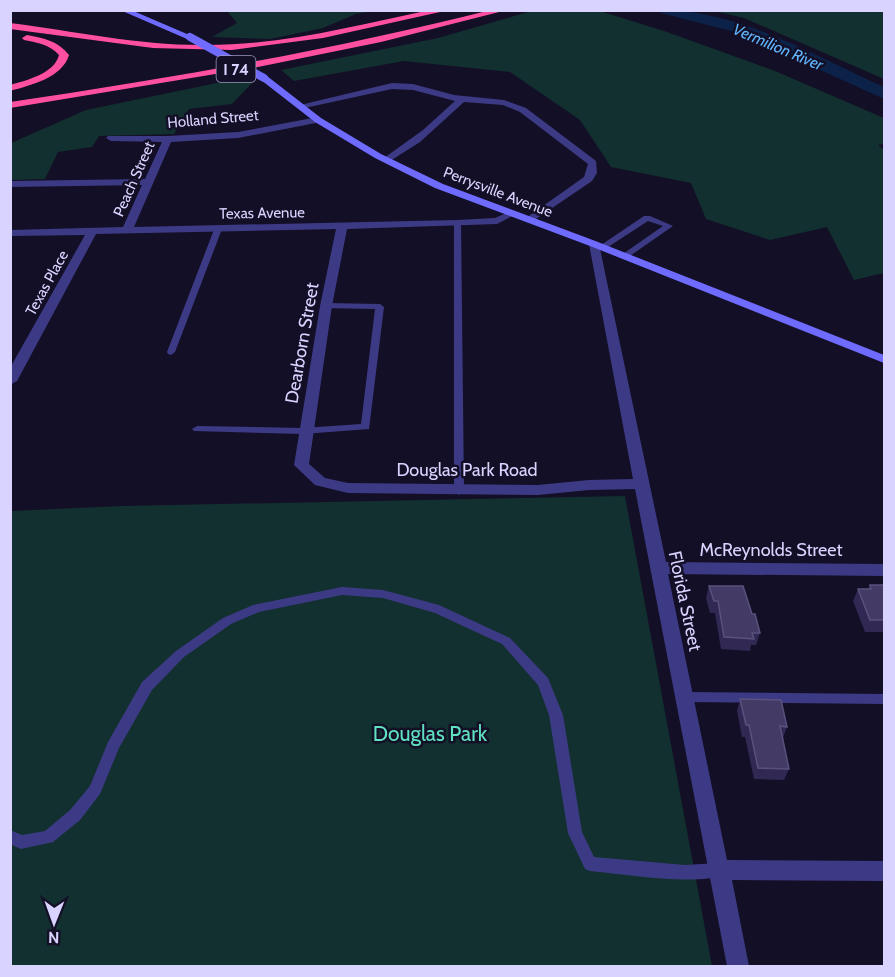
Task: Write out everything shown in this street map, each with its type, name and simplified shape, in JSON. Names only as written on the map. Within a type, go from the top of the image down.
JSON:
[{"type":"highway","name":"I 74","points":[[10,94],[266,53],[457,10]]},
{"type":"highway","name":"I 74","points":[[10,105],[199,76],[312,54],[503,10]]},
{"type":"highway","points":[[10,26],[127,43],[202,48],[278,43],[436,13]]},
{"type":"highway","points":[[10,116],[327,55],[435,30],[460,21]]},
{"type":"highway","points":[[10,37],[51,44],[59,48],[64,55],[62,62],[40,79],[10,88]]},
{"type":"street","name":"Perrysville Avenue","points":[[123,10],[190,37],[264,78],[318,120],[387,160],[439,186],[598,245],[885,359]]},
{"type":"street","points":[[300,106],[392,86],[425,88],[462,99],[504,103],[523,110],[593,163],[592,173],[588,179],[530,220]]},
{"type":"street","points":[[387,160],[441,121],[462,99]]},
{"type":"street","name":"Holland Street","points":[[111,138],[168,139],[238,135],[318,120]]},
{"type":"street","name":"Peach Street","points":[[127,231],[168,139]]},
{"type":"street","points":[[10,184],[149,182]]},
{"type":"street","name":"Texas Avenue","points":[[10,233],[457,223],[497,221],[511,214]]},
{"type":"street","name":"Dearborn Street","points":[[301,465],[326,306],[342,227]]},
{"type":"street","name":"Texas Place","points":[[10,381],[92,231]]},
{"type":"street","name":"Florida Street","points":[[598,245],[640,484],[686,697],[738,966]]},
{"type":"street","name":"Douglas Park Road","points":[[301,465],[320,482],[348,488],[459,491],[538,490],[589,484],[640,484]]},
{"type":"street","name":"McReynolds Street","points":[[657,568],[885,570]]},
{"type":"street","points":[[718,870],[885,871]]},
{"type":"lane","points":[[598,245],[647,218],[669,226],[624,256]]},
{"type":"lane","points":[[457,223],[459,491]]},
{"type":"lane","points":[[171,352],[218,229]]},
{"type":"lane","points":[[197,429],[306,429],[326,432],[366,427],[380,307],[326,306]]},
{"type":"lane","points":[[10,837],[21,842],[48,837],[75,815],[95,790],[113,746],[147,686],[180,654],[227,621],[257,608],[342,591],[382,594],[439,610],[506,641],[543,682],[556,716],[575,833],[590,864],[685,872],[718,870]]},
{"type":"lane","points":[[686,697],[885,699]]},
{"type":"green space","points":[[535,10],[600,11],[667,32],[775,71],[884,118],[884,144],[878,145],[884,150],[884,273],[854,280],[827,227],[770,240],[706,219],[691,183],[611,167],[580,120],[510,72],[404,61],[294,81],[281,70],[438,38]]},
{"type":"green space","points":[[227,11],[374,11],[356,14],[323,28],[270,39],[212,37],[237,23]]},
{"type":"green space","points":[[714,11],[884,11],[884,79],[744,18]]},
{"type":"green space","points":[[254,81],[232,104],[189,109],[174,134],[99,136],[92,147],[58,152],[45,179],[11,180],[11,143],[86,110],[222,82]]},
{"type":"green space","name":"Douglas Park","points":[[625,496],[712,966],[11,966],[10,511],[122,506]]},
{"type":"building","points":[[870,585],[885,585],[885,620],[870,620],[858,589],[871,589]]},
{"type":"building","points":[[709,586],[743,586],[760,633],[752,633],[754,639],[724,637],[718,601],[714,601]]},
{"type":"building","points":[[740,699],[781,700],[787,727],[780,726],[789,769],[758,768],[749,725],[746,725]]},
{"type":"waterway","name":"Vermilion River","points":[[667,10],[745,30],[884,94]]}]
